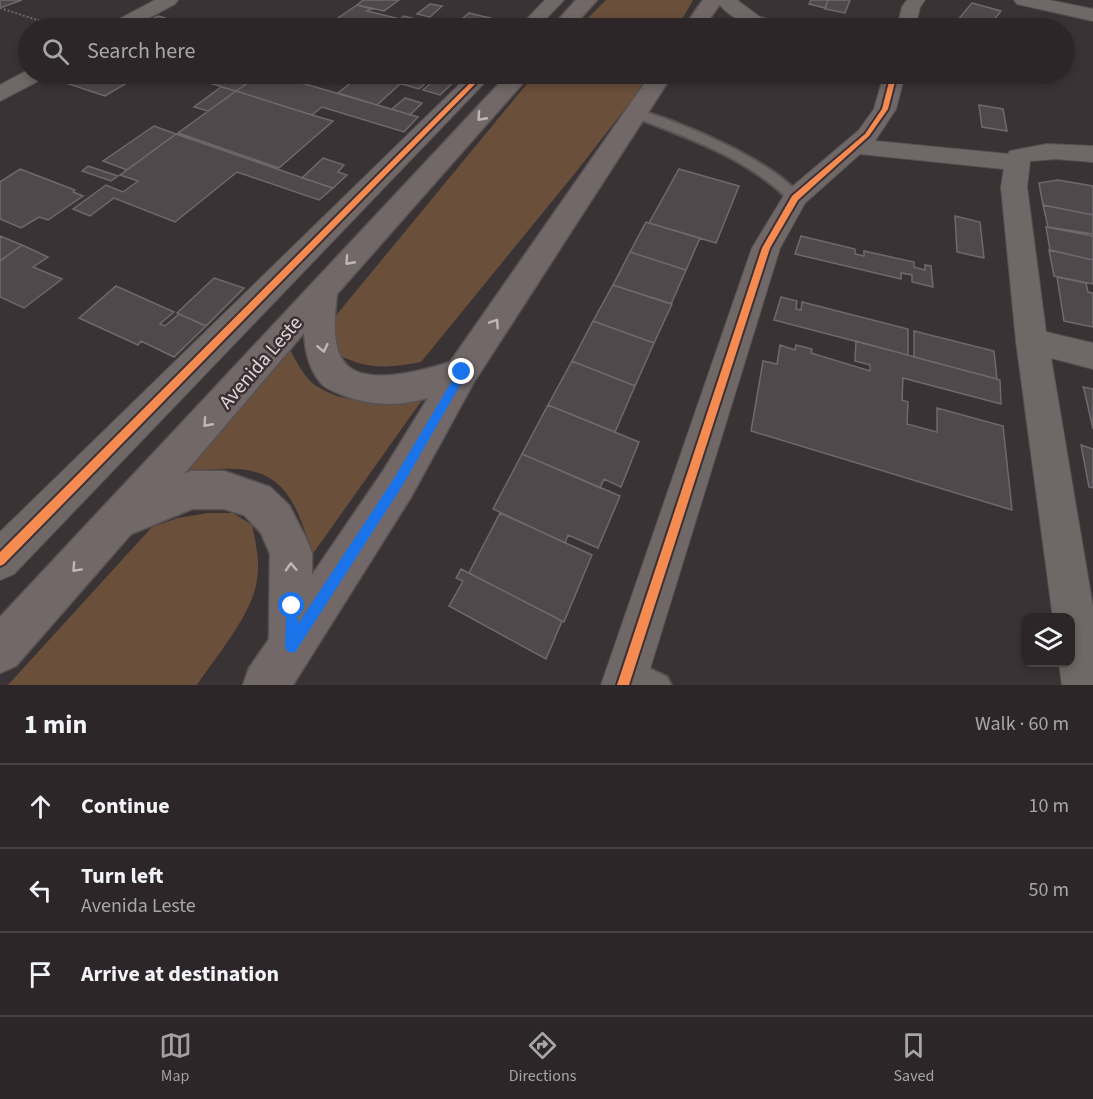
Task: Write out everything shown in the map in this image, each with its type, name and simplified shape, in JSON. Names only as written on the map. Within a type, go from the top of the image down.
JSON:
[{"type":"main road","points":[[570,18],[587,0]]},
{"type":"main road","points":[[700,18],[713,0]]},
{"type":"main road","name":"Avenida Leste","points":[[0,650],[122,518],[322,290],[511,84]]},
{"type":"main road","points":[[266,685],[397,484],[462,372],[655,84]]},
{"type":"main road","points":[[322,290],[318,321],[324,354],[332,374],[357,387],[387,389],[413,388],[462,372]]},
{"type":"main road","points":[[122,518],[191,490],[224,490],[256,500],[275,519],[291,553],[292,646]]},
{"type":"street","points":[[136,18],[169,0]]},
{"type":"street","points":[[537,18],[555,0]]},
{"type":"street","points":[[725,0],[750,18]]},
{"type":"street","points":[[908,18],[916,0]]},
{"type":"street","points":[[1023,0],[1093,15]]},
{"type":"street","points":[[0,94],[18,84]]},
{"type":"street","points":[[0,560],[472,84]]},
{"type":"street","points":[[626,677],[766,248],[795,198],[867,135],[885,109],[891,84]]},
{"type":"street","points":[[856,146],[1019,163]]},
{"type":"street","points":[[1084,685],[1032,341],[1014,187],[1019,156],[1036,151],[1093,154]]},
{"type":"street","points":[[1032,341],[1093,356]]},
{"type":"lane","points":[[635,113],[752,163],[782,183],[795,198]]},
{"type":"lane","points":[[626,677],[659,685]]},
{"type":"path","points":[[0,8],[31,18]]},
{"type":"shaded area","points":[[606,0],[693,0],[683,18],[588,18]]},
{"type":"shaded area","points":[[527,84],[644,84],[576,172],[421,362],[398,366],[378,366],[359,363],[337,354],[333,319]]},
{"type":"shaded area","points":[[288,346],[313,384],[331,394],[371,401],[427,393],[312,555],[303,525],[292,502],[280,486],[266,476],[248,470],[227,469],[172,474]]},
{"type":"shaded area","points":[[208,513],[233,513],[252,525],[258,573],[254,593],[241,621],[197,685],[8,685],[152,527],[178,518]]},
{"type":"building","points":[[0,0],[22,0],[0,8]]},
{"type":"building","points":[[363,0],[399,0],[384,11],[357,5]]},
{"type":"building","points":[[811,0],[828,0],[825,8],[809,4]]},
{"type":"building","points":[[828,0],[850,0],[845,13],[825,9]]},
{"type":"building","points":[[972,3],[1001,11],[996,18],[959,18]]},
{"type":"building","points":[[430,4],[442,6],[430,17],[417,14]]},
{"type":"building","points":[[357,5],[372,9],[367,11],[396,18],[338,18]]},
{"type":"building","points":[[469,13],[490,18],[463,18]]},
{"type":"building","points":[[69,84],[125,84],[105,96]]},
{"type":"building","points":[[212,84],[246,84],[236,91]]},
{"type":"building","points":[[246,84],[305,84],[418,117],[404,132],[322,107],[312,115],[236,91]]},
{"type":"building","points":[[349,84],[400,84],[377,105],[338,93]]},
{"type":"building","points":[[401,84],[425,84],[419,89]]},
{"type":"building","points":[[430,84],[452,84],[440,95],[423,90]]},
{"type":"building","points":[[221,87],[236,91],[208,111],[194,107]]},
{"type":"building","points":[[236,91],[333,121],[279,168],[178,133]]},
{"type":"building","points":[[405,98],[422,103],[410,115],[392,109]]},
{"type":"building","points":[[979,105],[1003,109],[1007,131],[982,127]]},
{"type":"building","points":[[154,126],[176,134],[127,170],[103,161]]},
{"type":"building","points":[[176,134],[333,188],[319,200],[237,172],[175,222],[114,198],[90,216],[73,209],[106,185],[123,192],[138,181],[120,175]]},
{"type":"building","points":[[323,158],[344,165],[338,172],[347,175],[333,188],[302,178]]},
{"type":"building","points":[[88,166],[118,176],[111,181],[82,171]]},
{"type":"building","points":[[20,169],[75,190],[73,192],[83,196],[48,220],[39,217],[21,228],[0,219],[0,182]]},
{"type":"building","points":[[679,169],[739,186],[716,243],[649,223]]},
{"type":"building","points":[[1058,180],[1093,186],[1093,215],[1043,205],[1039,183]]},
{"type":"building","points":[[1043,205],[1093,215],[1093,234],[1048,227]]},
{"type":"building","points":[[955,216],[980,222],[984,258],[957,252]]},
{"type":"building","points":[[646,222],[700,238],[686,270],[630,252]]},
{"type":"building","points":[[1046,227],[1093,236],[1093,260],[1050,250]]},
{"type":"building","points":[[0,236],[22,245],[0,261]]},
{"type":"building","points":[[801,236],[855,249],[855,254],[864,256],[864,251],[914,262],[914,267],[925,270],[925,265],[931,266],[933,287],[912,282],[912,275],[901,273],[901,279],[795,254]]},
{"type":"building","points":[[22,245],[48,257],[33,267],[62,279],[24,308],[0,297],[0,261]]},
{"type":"building","points":[[1049,250],[1093,260],[1093,284],[1054,276]]},
{"type":"building","points":[[630,252],[686,270],[671,304],[613,285]]},
{"type":"building","points":[[1057,277],[1086,283],[1088,292],[1093,293],[1093,327],[1064,321]]},
{"type":"building","points":[[214,278],[244,288],[206,326],[177,313]]},
{"type":"building","points":[[613,285],[672,304],[654,343],[593,321]]},
{"type":"building","points":[[116,286],[174,312],[160,324],[165,326],[179,314],[206,326],[174,357],[141,341],[138,345],[79,318]]},
{"type":"building","points":[[781,297],[797,301],[796,309],[801,310],[802,302],[908,329],[908,355],[774,320]]},
{"type":"building","points":[[593,321],[654,343],[635,386],[572,361]]},
{"type":"building","points":[[914,331],[994,351],[997,379],[914,357]]},
{"type":"building","points":[[856,341],[1000,380],[1001,404],[903,378],[902,400],[908,402],[907,424],[937,432],[937,408],[1003,426],[1012,510],[751,431],[763,361],[777,364],[780,345],[795,350],[796,345],[812,349],[811,353],[870,371],[870,365],[855,361]]},
{"type":"building","points":[[572,361],[635,386],[615,432],[548,405]]},
{"type":"building","points":[[1083,387],[1093,389],[1093,429],[1084,389]]},
{"type":"building","points":[[548,405],[639,442],[621,487],[604,479],[600,488],[522,454]]},
{"type":"building","points":[[1081,445],[1093,449],[1093,488],[1089,487]]},
{"type":"building","points":[[522,454],[620,496],[598,548],[568,535],[565,543],[493,509]]},
{"type":"building","points":[[500,513],[592,555],[564,622],[469,573]]},
{"type":"building","points":[[461,569],[562,621],[546,659],[449,606],[463,581],[456,578]]},
{"type":"cycle path","points":[[0,560],[472,84]]},
{"type":"cycle path","points":[[623,685],[766,248],[795,198],[867,135],[885,109],[891,84]]},
{"type":"route","points":[[292,606],[292,646],[397,484],[462,372]]}]
